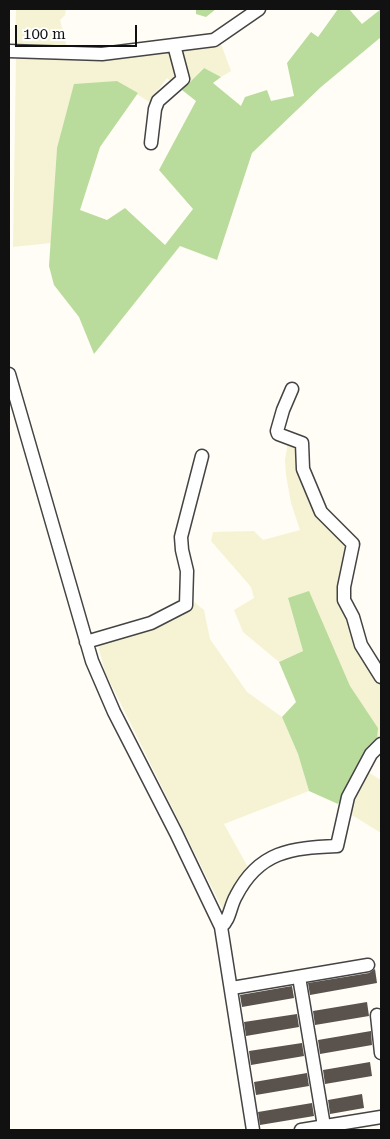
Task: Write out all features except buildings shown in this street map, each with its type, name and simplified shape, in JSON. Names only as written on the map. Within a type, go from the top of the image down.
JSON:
[{"type":"street","points":[[9,51],[102,54],[211,42],[260,9]]},
{"type":"street","points":[[152,143],[155,109],[158,101],[183,79],[174,45]]},
{"type":"street","points":[[9,374],[86,642],[114,712],[176,833],[221,927],[253,1130]]},
{"type":"street","points":[[292,389],[282,410],[277,431],[278,434],[302,443],[303,469],[321,512],[353,544],[344,588],[344,600],[354,617],[361,645],[381,676]]},
{"type":"street","points":[[86,642],[150,623],[186,605],[187,571],[181,537],[202,456]]},
{"type":"street","points":[[221,927],[226,922],[235,898],[243,884],[265,860],[285,851],[337,846],[348,797],[371,754],[381,744]]},
{"type":"street","points":[[232,988],[368,965]]},
{"type":"street","points":[[299,977],[324,1126]]},
{"type":"street","points":[[377,1015],[381,1053]]},
{"type":"street","points":[[301,1130],[381,1116]]},
{"type":"shaded area","points":[[16,9],[66,9],[65,15],[60,20],[67,47],[15,46]]},
{"type":"shaded area","points":[[221,44],[231,71],[221,77],[203,68],[182,90],[167,78],[149,102],[117,81],[57,148],[51,243],[13,247],[16,57],[125,59],[142,53],[205,49]]},
{"type":"shaded area","points":[[288,441],[298,444],[302,476],[349,542],[343,574],[371,672],[381,686],[381,740],[377,742],[378,728],[288,599],[303,651],[279,662],[243,632],[234,610],[254,598],[251,587],[211,541],[213,532],[254,531],[263,540],[300,530],[291,503],[286,475],[285,460]]},
{"type":"shaded area","points":[[194,602],[204,610],[210,639],[247,692],[282,717],[298,754],[309,791],[224,824],[249,869],[224,912],[105,672],[97,641],[191,608]]},
{"type":"shaded area","points":[[366,771],[381,780],[381,833],[347,812]]},
{"type":"green space","points":[[196,9],[216,9],[206,17],[196,14]]},
{"type":"green space","points":[[338,9],[349,9],[362,24],[381,9],[381,37],[321,87],[252,153],[217,260],[180,246],[94,354],[79,317],[54,285],[49,266],[57,148],[74,84],[117,81],[138,93],[100,147],[80,210],[107,220],[125,208],[165,245],[193,209],[159,170],[196,101],[182,90],[204,68],[221,77],[213,83],[241,106],[245,97],[267,90],[271,101],[294,96],[287,63],[311,32],[318,37]]},
{"type":"green space","points":[[309,591],[350,686],[378,728],[377,742],[368,749],[338,804],[309,791],[298,754],[282,717],[296,702],[279,662],[303,651],[288,598]]}]
